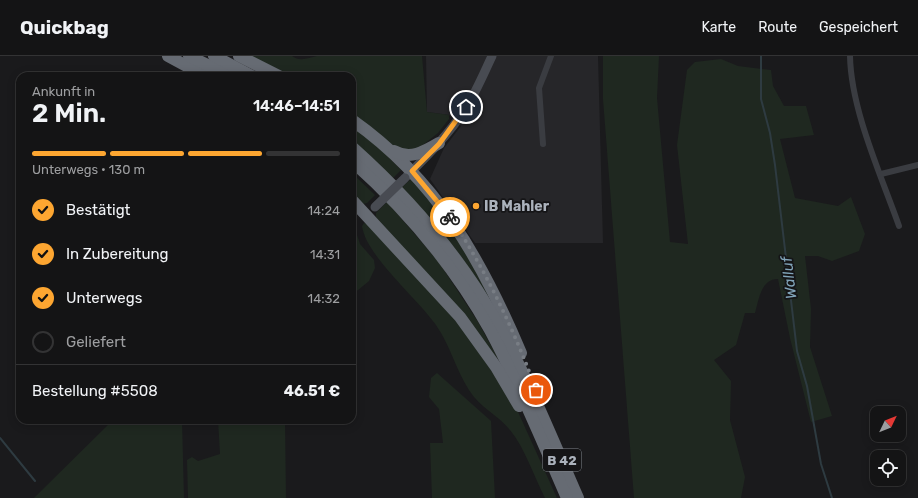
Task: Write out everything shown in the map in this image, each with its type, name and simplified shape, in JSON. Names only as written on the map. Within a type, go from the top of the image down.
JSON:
[{"type":"highway","points":[[168,56],[198,72]]},
{"type":"highway","points":[[189,56],[222,72]]},
{"type":"highway","points":[[214,56],[244,72]]},
{"type":"highway","points":[[238,56],[271,72]]},
{"type":"highway","points":[[356,123],[398,154],[411,156],[424,152],[439,144]]},
{"type":"highway","points":[[390,149],[409,174],[451,218],[483,273],[527,367],[546,422]]},
{"type":"highway","name":"B 42","points":[[356,151],[404,196],[454,256],[496,322],[546,422],[578,498]]},
{"type":"highway","name":"B 42","points":[[356,165],[399,206],[424,234],[469,296],[507,362],[567,498]]},
{"type":"highway","points":[[356,204],[443,297],[479,342],[518,404],[553,466]]},
{"type":"main road","points":[[366,215],[439,144],[466,107],[492,56]]},
{"type":"street","points":[[543,144],[539,88],[551,56]]},
{"type":"street","points":[[850,56],[858,104],[899,226]]},
{"type":"street","points":[[881,174],[918,165]]},
{"type":"shaded area","points":[[244,56],[292,56],[301,59],[317,56],[422,56],[427,112],[449,115],[449,119],[438,133],[419,148],[399,152],[356,120],[356,72],[276,72]]},
{"type":"shaded area","points":[[426,56],[598,56],[603,243],[475,243],[430,179],[444,148],[461,126],[449,115],[427,112]]},
{"type":"shaded area","points":[[603,56],[659,56],[657,98],[670,242],[688,244],[677,145],[687,70],[695,62],[721,59],[738,66],[771,70],[773,86],[784,106],[806,106],[814,135],[780,139],[795,198],[838,206],[851,197],[865,234],[859,251],[832,261],[818,256],[805,256],[811,309],[810,347],[832,416],[811,422],[790,338],[778,279],[768,282],[764,286],[755,313],[745,313],[736,345],[714,360],[731,381],[730,420],[745,477],[741,498],[634,498],[603,99]]},
{"type":"shaded area","points":[[356,127],[365,133],[401,170],[392,179],[356,146]]},
{"type":"shaded area","points":[[356,177],[375,195],[367,203],[363,204],[356,198]]},
{"type":"shaded area","points":[[410,180],[416,181],[465,249],[512,342],[401,188]]},
{"type":"shaded area","points":[[387,202],[438,261],[478,322],[500,362],[376,217],[376,213]]},
{"type":"shaded area","points":[[364,223],[368,224],[456,319],[514,403],[557,498],[545,498],[525,454],[515,437],[500,420],[473,396],[464,382],[436,325],[382,264],[373,250],[366,238],[362,226]]},
{"type":"shaded area","points":[[356,232],[360,244],[374,260],[375,268],[369,281],[356,292]]},
{"type":"shaded area","points":[[437,373],[491,421],[495,498],[432,498],[430,443],[443,443],[439,409],[429,397],[431,378]]},
{"type":"shaded area","points":[[109,424],[182,424],[184,498],[34,498]]},
{"type":"shaded area","points":[[218,424],[285,424],[286,498],[188,498],[187,460],[192,457],[198,461],[220,454]]},
{"type":"waterway","name":"Walluf","points":[[761,56],[761,99],[770,133],[775,165],[797,351],[807,386],[821,464],[832,498]]},
{"type":"waterway","points":[[0,438],[35,481]]},
{"type":"way so far","points":[[450,217],[483,273],[517,343],[536,390]]},
{"type":"place","name":"IB Mahler","points":[[476,206]]},
{"type":"route","points":[[450,217],[412,171],[439,144],[466,107]]}]
